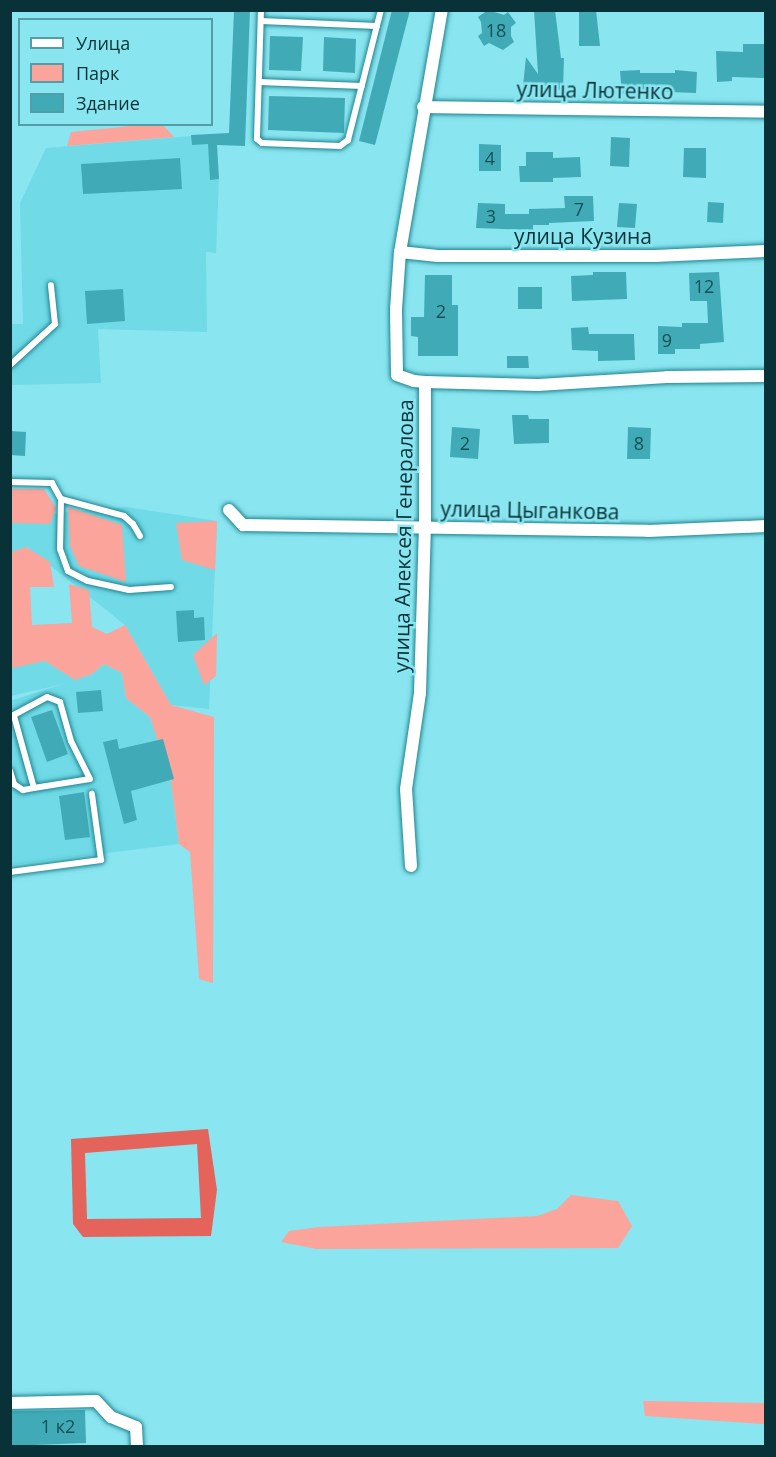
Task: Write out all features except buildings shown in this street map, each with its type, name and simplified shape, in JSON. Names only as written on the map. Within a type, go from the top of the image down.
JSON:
[{"type":"street","name":"улица Алексея Генералова","points":[[411,866],[406,789],[420,693],[425,529],[425,382],[397,375],[396,309],[400,252],[423,107],[442,10]]},
{"type":"street","name":"улица Лютенко","points":[[423,107],[765,112]]},
{"type":"street","name":"улица Кузина","points":[[400,252],[438,256],[655,256],[765,251]]},
{"type":"street","points":[[425,382],[538,385],[667,377],[765,376]]},
{"type":"street","name":"улица Цыганкова","points":[[229,510],[243,525],[648,531],[765,526]]},
{"type":"street","points":[[10,1403],[96,1401],[111,1417],[135,1427],[137,1446]]},
{"type":"lane","points":[[261,10],[256,137],[260,142],[340,146],[348,141],[381,10]]},
{"type":"lane","points":[[261,21],[377,26]]},
{"type":"lane","points":[[259,82],[362,86]]},
{"type":"lane","points":[[10,365],[55,324],[51,285]]},
{"type":"lane","points":[[10,482],[52,483],[61,499],[60,549],[68,571],[88,581],[129,590],[171,588]]},
{"type":"lane","points":[[61,499],[124,516],[134,524],[140,536]]},
{"type":"lane","points":[[10,771],[14,784],[23,790],[90,779],[71,741],[60,702],[47,697],[12,717],[34,788]]},
{"type":"lane","points":[[10,872],[101,861],[92,794]]},
{"type":"shaded area","points":[[215,134],[219,179],[216,253],[206,252],[207,332],[98,329],[101,383],[11,385],[11,324],[23,324],[20,203],[46,148]]},
{"type":"shaded area","points":[[127,507],[217,521],[209,709],[171,705],[125,625],[27,547],[13,667],[45,661],[75,680],[92,674],[104,664],[122,673],[126,698],[150,717],[171,782],[179,844],[11,865],[10,701],[63,684],[11,696],[11,517]]},
{"type":"shaded area","points":[[208,1129],[217,1190],[211,1236],[83,1237],[73,1224],[71,1139]],"holes":[[[197,1144],[201,1218],[87,1219],[85,1153]]]},
{"type":"green space","points":[[131,126],[164,126],[174,137],[67,146],[71,132]]},
{"type":"green space","points":[[11,489],[44,489],[56,508],[50,524],[11,523]]},
{"type":"green space","points":[[68,507],[122,525],[126,582],[79,566],[70,546]]},
{"type":"green space","points":[[217,521],[215,570],[182,560],[176,523]]},
{"type":"green space","points":[[26,547],[50,562],[54,587],[30,587],[32,625],[72,623],[69,584],[89,590],[92,627],[107,634],[125,625],[171,705],[214,717],[213,983],[199,979],[190,852],[179,844],[171,782],[150,717],[126,698],[122,673],[104,664],[92,674],[75,680],[45,661],[12,668],[11,552]]},
{"type":"green space","points":[[217,633],[216,676],[204,685],[193,655]]},
{"type":"green space","points":[[571,1195],[618,1201],[632,1226],[618,1248],[317,1249],[281,1242],[289,1231],[319,1227],[537,1216],[557,1209]]},
{"type":"green space","points":[[643,1401],[765,1403],[765,1424],[645,1416]]}]
